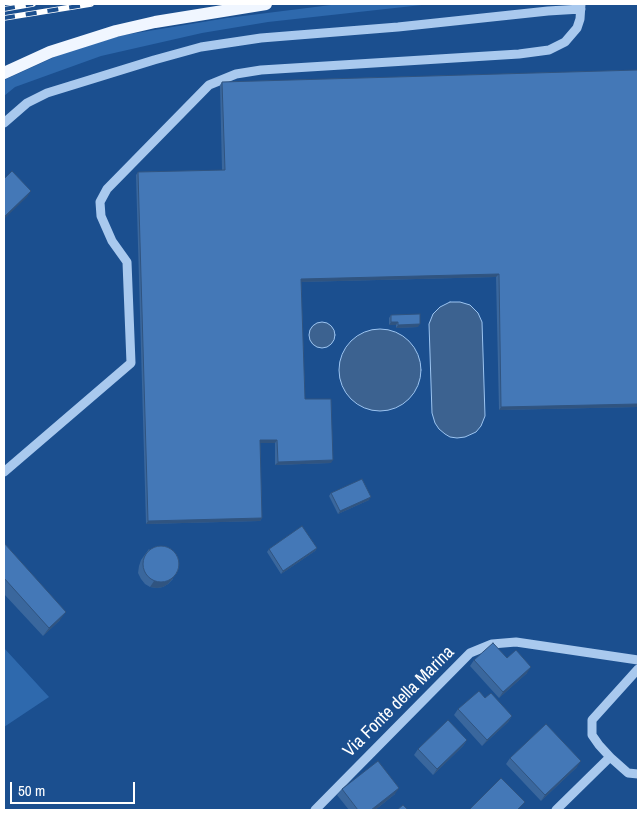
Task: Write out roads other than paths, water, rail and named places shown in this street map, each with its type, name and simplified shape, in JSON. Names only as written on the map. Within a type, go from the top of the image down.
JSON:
[{"type":"main road","points":[[4,73],[50,52],[116,31],[154,22],[266,4]]},
{"type":"street","points":[[4,123],[27,103],[47,93],[201,47],[261,38],[398,27],[581,6],[577,28],[565,42],[548,50],[519,54],[261,70],[236,74],[209,85],[107,189],[100,202],[101,216],[112,241],[127,262],[131,363],[4,472]]},
{"type":"street","name":"Via Fonte della Marina","points":[[315,810],[470,653],[492,644],[516,642],[638,660]]},
{"type":"street","points":[[638,669],[592,720],[592,735],[610,757],[628,773],[638,774]]},
{"type":"street","points":[[556,810],[610,757]]},
{"type":"railway","points":[[4,9],[33,4]]},
{"type":"railway","points":[[4,18],[91,4]]}]
